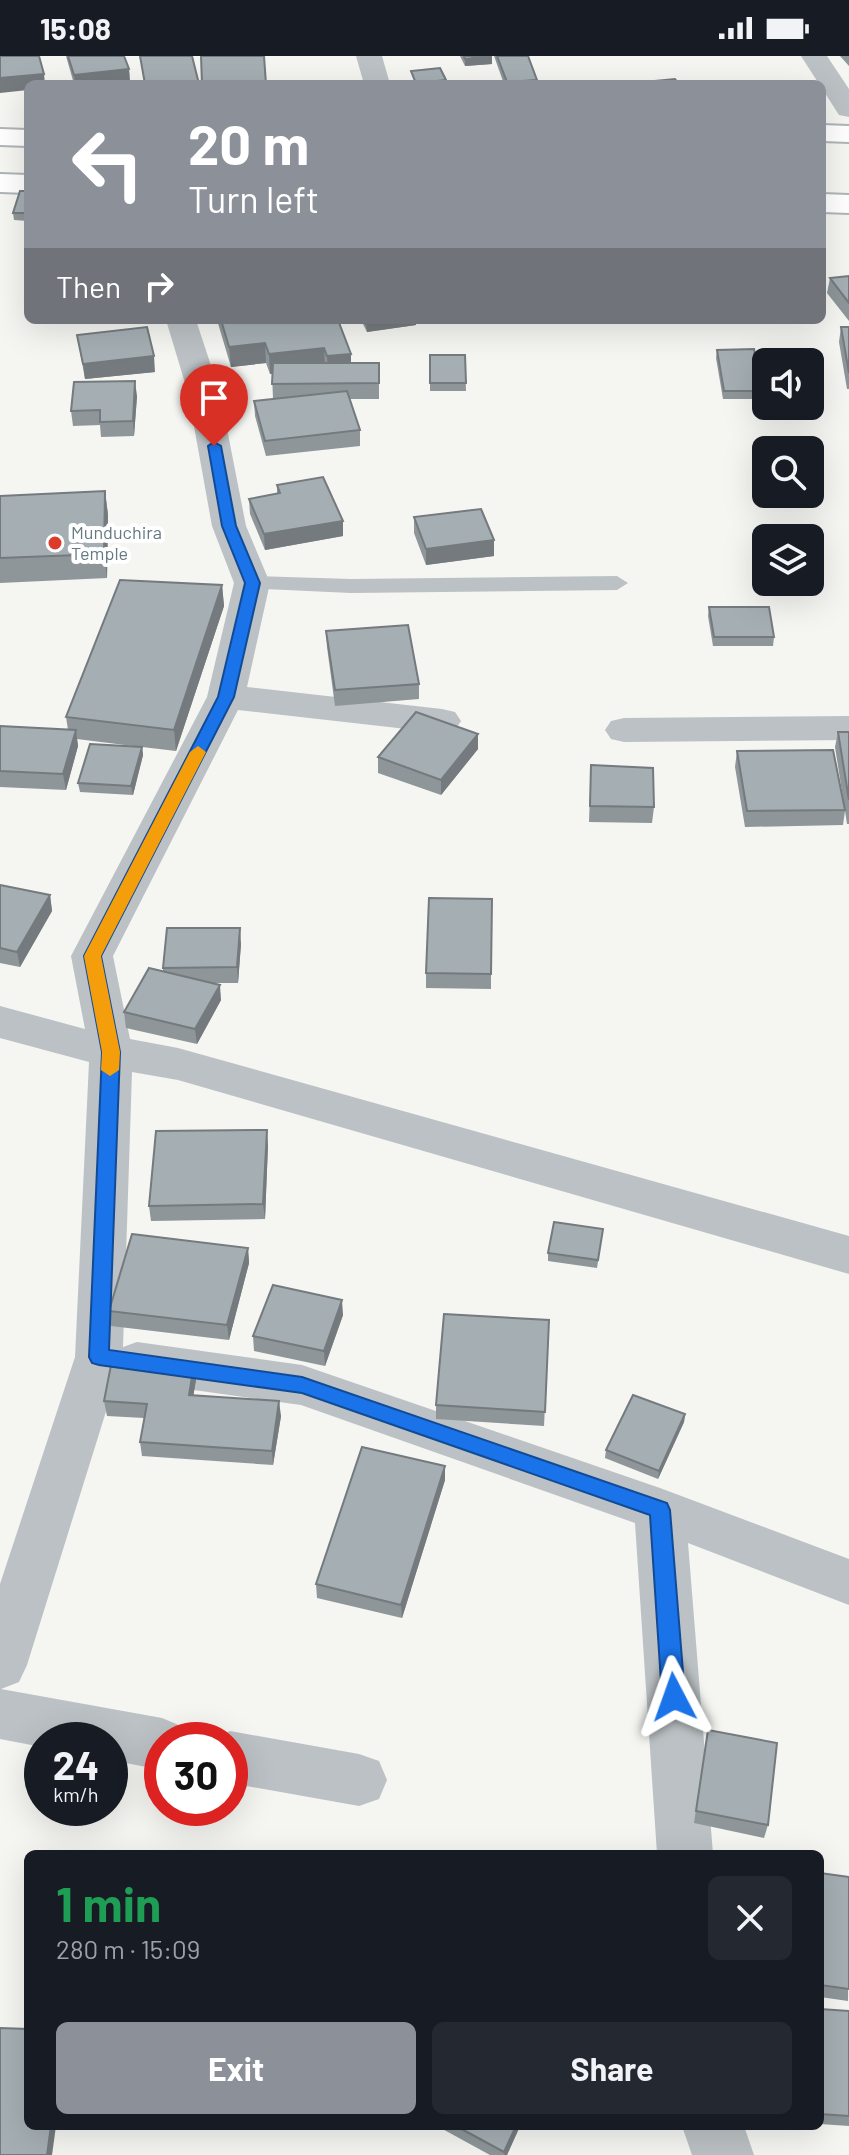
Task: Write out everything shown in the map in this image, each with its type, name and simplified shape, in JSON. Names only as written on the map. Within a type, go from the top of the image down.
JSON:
[{"type":"highway","points":[[0,113],[24,114]]},
{"type":"highway","points":[[826,133],[849,134]]},
{"type":"highway","points":[[0,137],[24,138]]},
{"type":"highway","points":[[826,152],[849,152]]},
{"type":"highway","points":[[0,162],[24,162]]},
{"type":"highway","points":[[0,183],[24,184]]},
{"type":"highway","points":[[826,203],[849,204]]},
{"type":"street","points":[[369,56],[376,80]]},
{"type":"street","points":[[814,56],[849,109]]},
{"type":"street","points":[[0,1665],[99,1357],[111,1052],[92,956],[226,697],[252,583],[229,526],[204,393],[182,324]]},
{"type":"street","points":[[226,697],[442,721]]},
{"type":"street","points":[[624,730],[849,728]]},
{"type":"street","points":[[0,1022],[111,1052],[194,1068],[849,1255]]},
{"type":"street","points":[[99,1357],[302,1385],[660,1510],[849,1582]]},
{"type":"street","points":[[660,1510],[685,1850]]},
{"type":"street","points":[[0,1714],[144,1741]]},
{"type":"street","points":[[248,1760],[359,1780]]},
{"type":"street","points":[[714,2130],[723,2155]]},
{"type":"lane","points":[[252,583],[351,586],[617,583]]},
{"type":"building","points":[[0,56],[39,56],[44,74],[0,78]]},
{"type":"building","points":[[68,56],[124,56],[129,69],[74,75]]},
{"type":"building","points":[[140,56],[192,56],[198,80],[144,80]]},
{"type":"building","points":[[201,56],[264,56],[266,80],[202,80]]},
{"type":"building","points":[[464,56],[492,56],[465,59]]},
{"type":"building","points":[[497,56],[528,56],[537,80],[506,80]]},
{"type":"building","points":[[440,68],[446,80],[415,80],[411,71]]},
{"type":"building","points":[[20,191],[24,191],[24,213],[13,213]]},
{"type":"building","points":[[849,276],[849,303],[830,278]]},
{"type":"building","points":[[222,324],[340,324],[351,354],[327,356],[324,348],[269,354],[265,343],[229,347]]},
{"type":"building","points":[[147,327],[154,356],[83,364],[77,335]]},
{"type":"building","points":[[841,327],[849,327],[849,373]]},
{"type":"building","points":[[752,349],[752,391],[724,391],[717,350]]},
{"type":"building","points":[[430,355],[465,355],[466,383],[430,383]]},
{"type":"building","points":[[273,363],[379,363],[379,383],[272,384]]},
{"type":"building","points":[[135,381],[133,421],[100,422],[100,410],[71,411],[74,382]]},
{"type":"building","points":[[347,391],[360,430],[265,441],[254,401]]},
{"type":"building","points":[[323,477],[343,521],[264,534],[249,499],[280,493],[277,485]]},
{"type":"building","points":[[105,491],[104,554],[0,558],[0,496]]},
{"type":"building","points":[[481,509],[494,540],[426,549],[414,517]]},
{"type":"building","points":[[120,580],[222,585],[174,730],[66,717]]},
{"type":"building","points":[[709,607],[769,607],[774,637],[714,637]]},
{"type":"building","points":[[408,625],[419,684],[335,690],[326,631]]},
{"type":"building","points":[[416,712],[478,734],[441,780],[378,757]]},
{"type":"building","points":[[0,726],[76,730],[63,774],[0,771]]},
{"type":"building","points":[[838,732],[849,732],[849,800]]},
{"type":"building","points":[[90,744],[142,747],[131,786],[78,783]]},
{"type":"building","points":[[833,750],[845,810],[747,811],[737,751]]},
{"type":"building","points":[[591,765],[653,768],[654,807],[590,806]]},
{"type":"building","points":[[0,885],[50,895],[17,952],[0,948]]},
{"type":"building","points":[[429,898],[492,899],[491,974],[426,973]]},
{"type":"building","points":[[167,928],[240,928],[237,967],[163,968]]},
{"type":"building","points":[[149,968],[220,985],[195,1029],[124,1012]]},
{"type":"building","points":[[267,1130],[263,1204],[149,1206],[156,1131]]},
{"type":"building","points":[[554,1222],[603,1229],[598,1260],[548,1253]]},
{"type":"building","points":[[132,1234],[248,1248],[227,1325],[109,1311]]},
{"type":"building","points":[[273,1285],[342,1300],[324,1351],[253,1336]]},
{"type":"building","points":[[444,1314],[549,1320],[545,1412],[436,1405]]},
{"type":"building","points":[[112,1360],[194,1365],[189,1395],[279,1401],[272,1451],[140,1442],[147,1404],[104,1401]]},
{"type":"building","points":[[633,1395],[685,1414],[659,1471],[606,1450]]},
{"type":"building","points":[[362,1447],[445,1466],[401,1605],[316,1584]]},
{"type":"building","points":[[708,1730],[777,1743],[768,1825],[696,1811]]},
{"type":"building","points":[[824,1874],[849,1877],[849,1989],[824,1986]]},
{"type":"building","points":[[824,2009],[849,2011],[849,2116],[824,2114]]},
{"type":"building","points":[[0,2028],[24,2029],[24,2130],[50,2130],[47,2155],[0,2155]]},
{"type":"building","points":[[463,2130],[514,2130],[504,2152]]},
{"type":"slow traffic","points":[[110,1070],[111,1052],[92,956],[198,752]]},
{"type":"place","name":"Munduchira Temple","points":[[55,543]]},
{"type":"route","points":[[214,446],[229,526],[252,583],[226,697],[92,956],[111,1052],[99,1357],[302,1385],[660,1510],[674,1697]]}]
